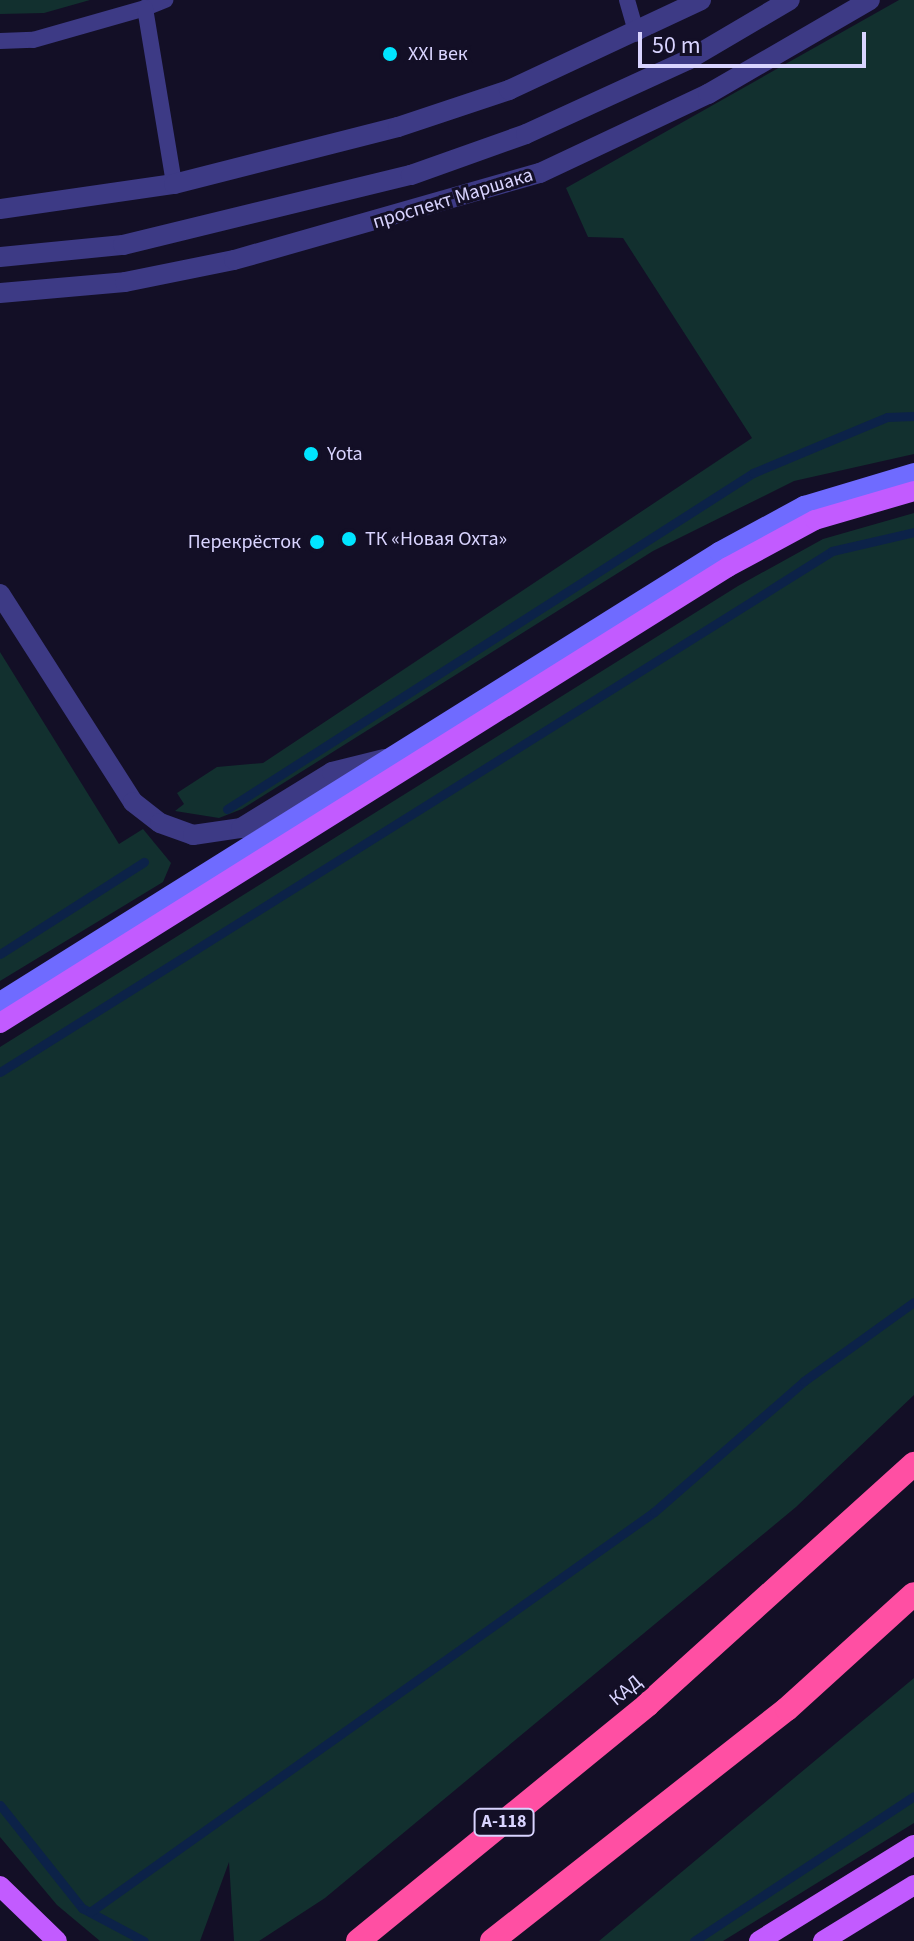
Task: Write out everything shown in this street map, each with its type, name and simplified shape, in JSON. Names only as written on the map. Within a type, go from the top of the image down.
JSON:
[{"type":"highway","name":"КАД","points":[[358,1940],[647,1705],[914,1464]]},
{"type":"highway","points":[[492,1941],[787,1709],[914,1594]]},
{"type":"main road","points":[[0,1002],[719,552],[804,506],[914,473]]},
{"type":"main road","points":[[0,1023],[728,567],[815,520],[914,491]]},
{"type":"main road","points":[[759,1941],[914,1845]]},
{"type":"main road","points":[[823,1941],[914,1885]]},
{"type":"main road","points":[[0,1886],[57,1941]]},
{"type":"street","points":[[0,209],[174,184],[398,127],[509,90],[637,34],[701,0]]},
{"type":"street","name":"проспект Маршака","points":[[0,257],[123,245],[228,224],[411,175],[526,134],[688,60],[790,0]]},
{"type":"street","name":"проспект Маршака","points":[[0,293],[125,282],[234,260],[540,173],[708,94],[870,0]]},
{"type":"street","points":[[0,594],[133,802],[160,823],[193,835],[241,828],[332,772],[388,758]]},
{"type":"lane","points":[[0,41],[33,40],[165,0]]},
{"type":"lane","points":[[627,0],[637,34]]},
{"type":"lane","points":[[145,8],[174,184]]},
{"type":"green space","points":[[0,0],[90,0],[44,13],[0,14]]},
{"type":"green space","points":[[899,0],[914,0],[914,454],[794,481],[653,551],[242,809],[219,818],[175,811],[184,804],[177,793],[217,767],[263,763],[752,438],[623,238],[588,237],[566,188]]},
{"type":"green space","points":[[914,513],[914,1395],[796,1507],[325,1898],[259,1941],[234,1941],[229,1862],[200,1941],[100,1941],[57,1905],[0,1837],[0,1047],[738,586],[823,539]]},
{"type":"green space","points":[[0,652],[119,844],[143,829],[171,863],[163,882],[0,981]]},
{"type":"green space","points":[[914,1678],[914,1823],[723,1941],[599,1941]]},
{"type":"waterway","points":[[227,809],[753,473],[887,417],[914,416]]},
{"type":"waterway","points":[[0,1072],[832,551],[914,532]]},
{"type":"waterway","points":[[0,954],[144,862]]},
{"type":"waterway","points":[[90,1912],[654,1512],[804,1381],[914,1302]]},
{"type":"waterway","points":[[694,1941],[914,1796]]},
{"type":"waterway","points":[[0,1805],[82,1908],[144,1941]]},
{"type":"place","name":"XXI век","points":[[390,54]]},
{"type":"place","name":"Yota","points":[[311,454]]},
{"type":"place","name":"ТК «Новая Охта»","points":[[349,539]]},
{"type":"place","name":"Перекрёсток","points":[[317,542]]}]
